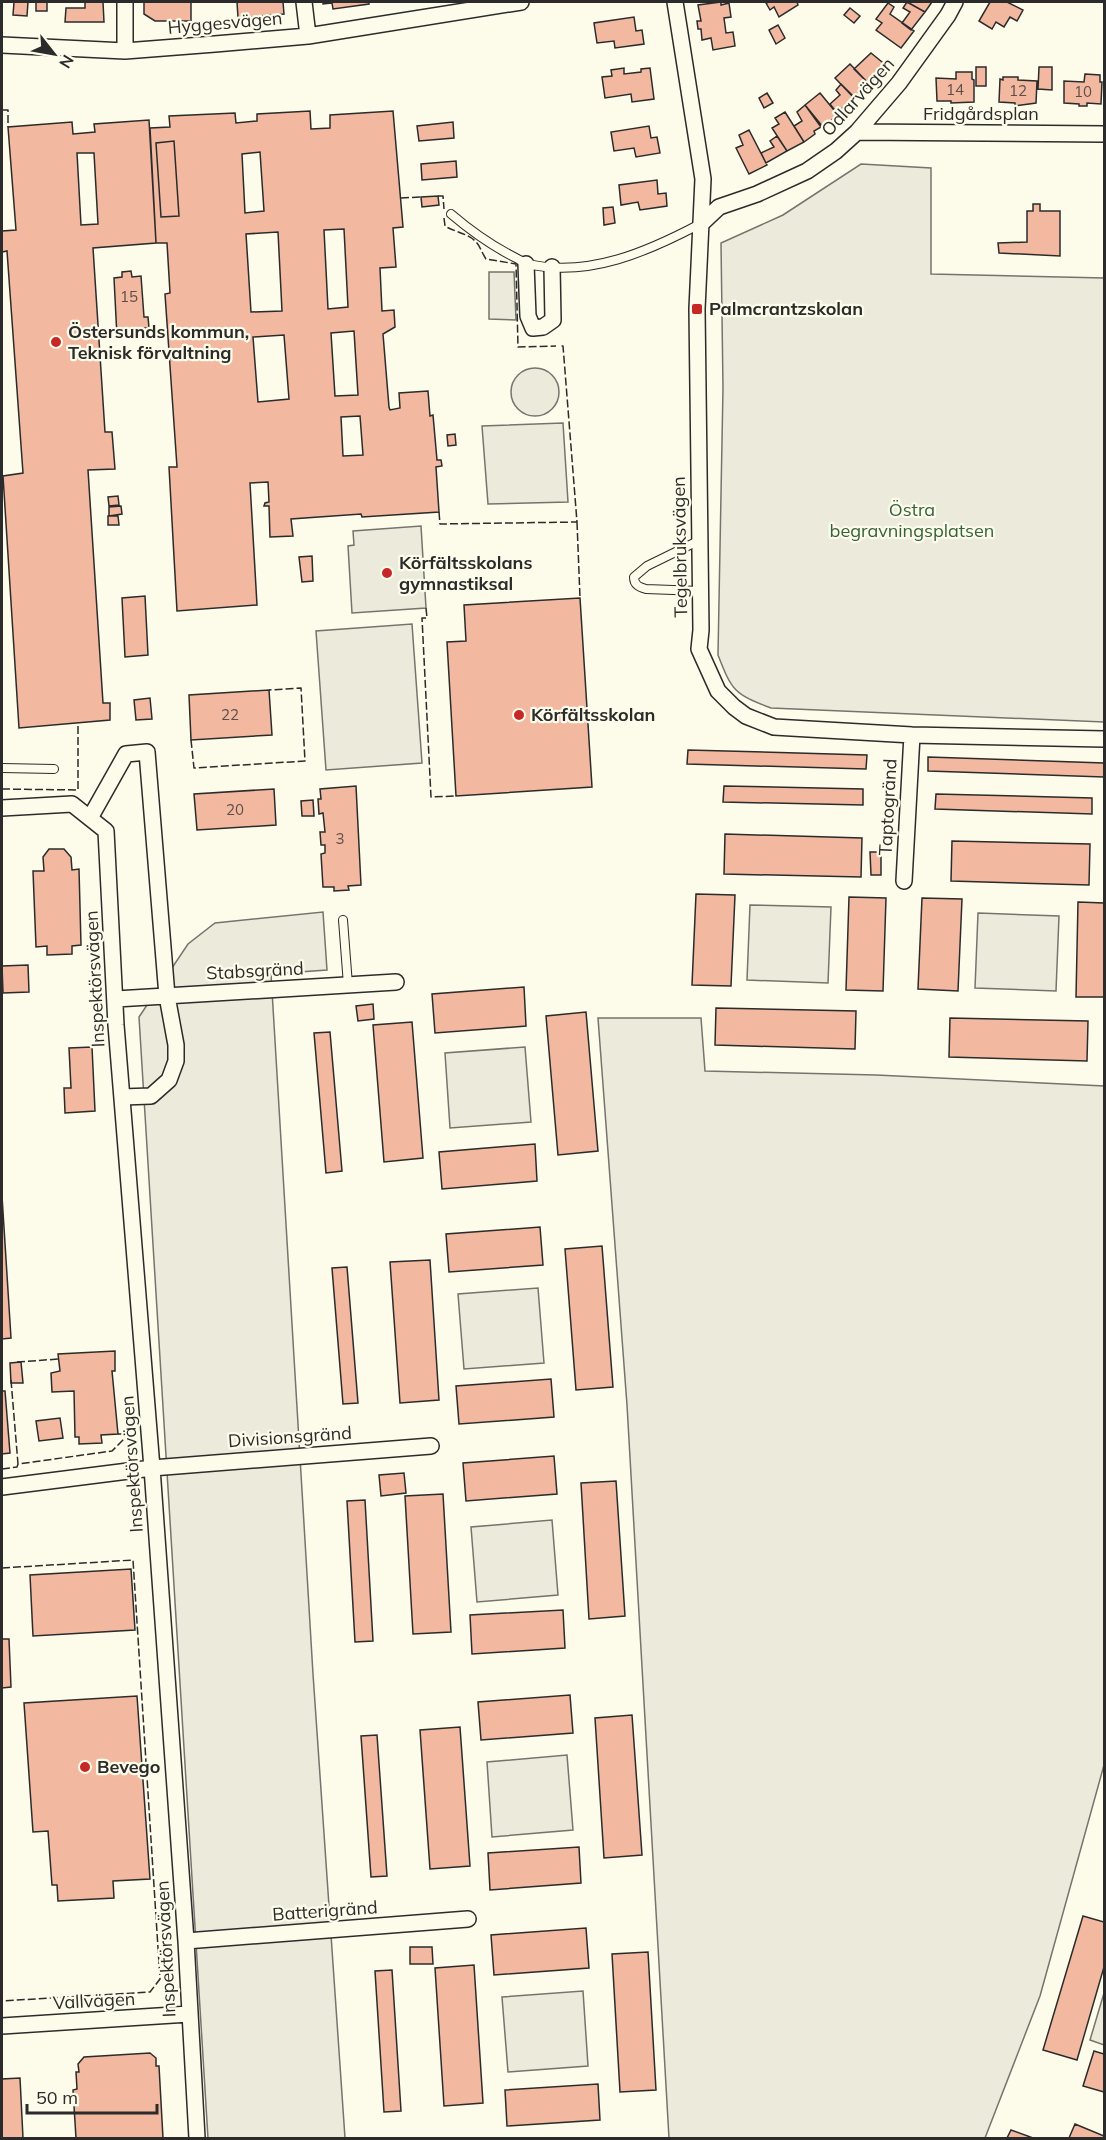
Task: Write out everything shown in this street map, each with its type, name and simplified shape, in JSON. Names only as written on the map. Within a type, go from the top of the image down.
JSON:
[{"type":"street","points":[[125,2],[125,51]]},
{"type":"street","points":[[304,2],[308,36]]},
{"type":"street","name":"Hyggesvägen","points":[[2,45],[125,51],[308,36],[486,4],[521,2]]},
{"type":"street","name":"Tegelbruksvägen","points":[[675,2],[703,179],[697,309],[701,630],[699,649],[718,691],[746,716],[774,726],[912,735],[1104,740]]},
{"type":"street","name":"Odlarvägen","points":[[702,223],[719,207],[757,194],[807,171],[836,151],[857,132],[899,83],[955,2]]},
{"type":"street","name":"Fridgårdsplan","points":[[857,132],[1104,134]]},
{"type":"street","points":[[526,264],[528,316],[533,328],[543,327],[553,320],[552,267]]},
{"type":"street","name":"Taptogränd","points":[[904,881],[912,735]]},
{"type":"street","points":[[90,818],[126,754],[147,752],[166,996],[176,1045],[176,1061],[169,1080],[151,1096],[122,1097]]},
{"type":"street","name":"Inspektörsvägen","points":[[2,808],[72,804],[106,831],[122,1097],[152,1468],[186,1941],[197,2139]]},
{"type":"street","name":"Stabsgränd","points":[[116,999],[396,982]]},
{"type":"street","name":"Divisionsgränd","points":[[2,1487],[152,1468],[431,1446]]},
{"type":"street","name":"Batterigränd","points":[[186,1941],[468,1919]]},
{"type":"street","name":"Vallvägen","points":[[2,2025],[189,2014]]},
{"type":"lane","points":[[451,214],[479,236],[526,264],[552,267],[593,265],[621,259],[661,244],[702,223]]},
{"type":"lane","points":[[700,540],[647,566],[630,582],[646,589],[700,591]]},
{"type":"lane","points":[[2,768],[54,769]]},
{"type":"lane","points":[[343,920],[348,985]]},
{"type":"green space","name":"Östra begravningsplatsen","points":[[861,164],[931,168],[931,274],[1104,278],[1104,722],[771,708],[749,699],[736,690],[723,667],[718,655],[723,388],[721,243],[783,215]]},
{"type":"green space","points":[[489,272],[514,272],[516,320],[489,319]]},
{"type":"green space","points":[[535,368],[552,375],[559,392],[552,409],[535,416],[518,409],[511,392],[518,375]]},
{"type":"green space","points":[[563,423],[568,502],[488,504],[482,426]]},
{"type":"green space","name":"Körfältsskolans gymnastiksal","points":[[421,526],[426,608],[352,613],[348,546],[354,545],[353,531]]},
{"type":"green space","points":[[412,624],[422,763],[326,770],[316,631]]},
{"type":"green space","points":[[750,905],[831,907],[828,983],[747,980]]},
{"type":"green space","points":[[323,912],[327,970],[271,974],[313,1674],[345,2138],[208,2138],[139,1017],[188,944],[215,923]]},
{"type":"green space","points":[[978,913],[1059,916],[1056,991],[975,988]]},
{"type":"green space","points":[[598,1018],[701,1018],[705,1071],[876,1075],[1104,1086],[1104,1765],[1040,1996],[985,2138],[669,2138],[627,1405]]},
{"type":"green space","points":[[525,1047],[531,1122],[450,1128],[445,1053]]},
{"type":"green space","points":[[538,1288],[544,1363],[464,1369],[458,1294]]},
{"type":"green space","points":[[552,1520],[558,1595],[477,1602],[471,1527]]},
{"type":"green space","points":[[567,1755],[573,1830],[492,1837],[487,1762]]},
{"type":"green space","points":[[583,1991],[588,2066],[508,2072],[502,1997]]},
{"type":"green space","points":[[1104,1993],[1104,2045],[1090,2040]]},
{"type":"building","points":[[14,2],[28,2],[27,16],[13,15]]},
{"type":"building","points":[[36,2],[47,2],[47,11],[36,11]]},
{"type":"building","points":[[85,2],[103,2],[104,22],[65,22],[66,8],[85,8]]},
{"type":"building","points":[[144,2],[191,2],[191,21],[155,21],[144,14]]},
{"type":"building","points":[[237,2],[283,2],[284,14],[238,18]]},
{"type":"building","points":[[323,2],[369,2],[369,4],[333,9],[332,3],[323,4]]},
{"type":"building","points":[[721,2],[721,5],[729,3],[731,17],[724,18],[726,33],[733,32],[735,46],[713,50],[711,38],[702,40],[701,29],[698,29],[697,21],[701,21],[698,5]]},
{"type":"building","points":[[797,2],[798,5],[779,17],[774,7],[770,10],[766,3]]},
{"type":"building","points":[[907,2],[932,2],[925,12]]},
{"type":"building","points":[[907,2],[925,12],[911,30],[902,23],[910,12],[903,8]]},
{"type":"building","points":[[990,2],[1007,2],[1023,10],[1017,21],[1010,17],[1004,27],[996,22],[992,29],[979,21]]},
{"type":"building","points":[[888,3],[894,7],[890,14],[914,31],[901,48],[876,30],[882,23],[876,19]]},
{"type":"building","points":[[850,8],[860,16],[854,23],[844,15]]},
{"type":"building","points":[[634,17],[636,31],[642,30],[644,44],[615,48],[614,41],[597,43],[594,23]]},
{"type":"building","points":[[778,25],[785,38],[776,44],[769,30]]},
{"type":"building","points":[[871,53],[887,66],[869,84],[854,69]]},
{"type":"building","points":[[850,64],[870,85],[855,99],[835,78]]},
{"type":"building","points":[[976,67],[986,67],[986,86],[976,86]]},
{"type":"building","points":[[1039,67],[1052,67],[1052,90],[1038,89]]},
{"type":"building","points":[[624,68],[624,74],[641,72],[641,69],[650,68],[654,99],[632,102],[631,94],[605,98],[602,77],[612,76],[611,70]]},
{"type":"building","points":[[956,72],[972,72],[974,102],[937,101],[936,78],[956,79]]},
{"type":"building","points":[[1085,74],[1100,75],[1101,104],[1087,103],[1087,106],[1079,106],[1079,104],[1064,103],[1064,81],[1084,82]]},
{"type":"building","points":[[1003,77],[1037,81],[1036,103],[1015,106],[1015,103],[999,102],[1000,79],[1003,80]]},
{"type":"building","points":[[841,84],[854,97],[837,113],[830,104],[840,95],[836,90]]},
{"type":"building","points":[[767,93],[773,103],[764,108],[759,98]]},
{"type":"building","points":[[820,93],[838,115],[823,127],[805,105]]},
{"type":"building","points":[[805,105],[821,127],[804,142],[794,126],[802,121],[797,112]]},
{"type":"building","points":[[310,111],[311,129],[330,128],[330,115],[393,111],[403,227],[393,228],[396,267],[380,268],[382,311],[394,310],[395,327],[383,334],[389,407],[390,410],[400,408],[399,393],[428,391],[430,416],[433,415],[437,460],[441,460],[442,466],[436,467],[439,512],[291,519],[293,536],[270,537],[269,506],[264,506],[269,502],[268,482],[250,483],[257,605],[177,611],[169,467],[177,467],[165,294],[170,293],[167,243],[156,243],[150,128],[170,127],[169,116],[235,113],[236,123],[257,121],[257,114]],"holes":[[[174,141],[179,216],[161,217],[156,143]],[[260,152],[264,211],[245,213],[242,154]],[[344,229],[348,307],[328,309],[324,230]],[[278,232],[282,311],[251,312],[246,234]],[[354,331],[358,395],[335,396],[331,333]],[[284,335],[289,399],[258,402],[253,337]],[[360,416],[363,455],[343,456],[341,417]]]},
{"type":"building","points":[[785,112],[804,142],[787,151],[772,128],[779,124],[775,118]]},
{"type":"building","name":"Östersunds kommun, Teknisk förvaltning","points":[[149,120],[156,243],[93,248],[105,432],[112,432],[115,469],[88,470],[103,703],[110,703],[110,720],[19,728],[3,476],[23,473],[7,251],[2,252],[2,231],[16,230],[8,127],[72,122],[73,134],[95,132],[94,124]]},
{"type":"building","points":[[453,122],[454,138],[419,141],[417,126]]},
{"type":"building","points":[[649,126],[651,138],[657,137],[660,153],[636,157],[634,148],[614,151],[611,132]]},
{"type":"building","points":[[749,130],[767,165],[749,174],[736,148],[743,145],[739,135]]},
{"type":"building","points":[[777,136],[787,151],[766,163],[761,153],[774,147],[770,141]]},
{"type":"building","points":[[174,141],[179,216],[161,217],[156,143]]},
{"type":"building","points":[[77,153],[94,153],[98,224],[81,225]]},
{"type":"building","points":[[456,161],[457,177],[422,180],[421,164]]},
{"type":"building","points":[[657,180],[658,194],[666,193],[667,206],[640,210],[638,202],[621,205],[619,185]]},
{"type":"building","points":[[438,196],[439,205],[422,207],[421,197]]},
{"type":"building","points":[[1033,204],[1040,204],[1040,211],[1060,211],[1060,256],[999,253],[998,243],[1027,242],[1027,211],[1033,211]]},
{"type":"building","points":[[613,207],[615,223],[604,225],[603,208]]},
{"type":"building","name":"Östersunds kommun, Teknisk förvaltning","points":[[131,271],[132,277],[141,276],[144,317],[148,317],[149,328],[145,328],[146,336],[117,337],[114,278],[122,277],[122,272]]},
{"type":"building","points":[[455,434],[456,445],[448,446],[447,435]]},
{"type":"building","points":[[118,496],[119,505],[109,506],[108,497]]},
{"type":"building","points":[[121,506],[122,514],[109,516],[109,507]]},
{"type":"building","points":[[108,516],[118,516],[119,525],[108,525]]},
{"type":"building","points":[[312,556],[313,581],[302,582],[299,557]]},
{"type":"building","points":[[145,596],[148,655],[125,657],[122,598]]},
{"type":"building","name":"Körfältsskolan","points":[[580,598],[592,787],[456,796],[447,642],[466,641],[464,605]]},
{"type":"building","points":[[269,690],[272,735],[191,740],[189,695]]},
{"type":"building","points":[[150,698],[152,719],[136,720],[134,700]]},
{"type":"building","points":[[688,750],[867,755],[866,769],[687,764]]},
{"type":"building","points":[[928,757],[1104,763],[1104,777],[928,771]]},
{"type":"building","points":[[356,786],[361,885],[348,886],[349,890],[334,891],[334,887],[323,887],[321,854],[325,853],[325,845],[321,845],[320,832],[325,832],[323,813],[319,814],[320,789]]},
{"type":"building","points":[[724,786],[863,789],[863,805],[723,802]]},
{"type":"building","points":[[274,789],[276,825],[197,830],[194,794]]},
{"type":"building","points":[[936,794],[1092,798],[1092,814],[935,809]]},
{"type":"building","points":[[313,800],[314,816],[302,816],[301,801]]},
{"type":"building","points":[[725,834],[862,838],[861,877],[724,874]]},
{"type":"building","points":[[952,841],[1090,844],[1089,885],[951,881]]},
{"type":"building","points":[[49,849],[64,849],[71,857],[72,870],[79,869],[81,945],[72,946],[72,954],[47,955],[47,946],[36,947],[33,871],[44,871],[43,857]]},
{"type":"building","points":[[870,852],[881,852],[881,875],[871,875]]},
{"type":"building","points":[[696,894],[735,895],[731,986],[692,985]]},
{"type":"building","points":[[849,897],[886,898],[883,991],[846,990]]},
{"type":"building","points":[[922,898],[962,899],[958,991],[918,989]]},
{"type":"building","points":[[1078,902],[1104,903],[1104,997],[1076,997]]},
{"type":"building","points":[[28,965],[29,992],[3,993],[2,966]]},
{"type":"building","points":[[524,987],[526,1026],[435,1033],[432,994]]},
{"type":"building","points":[[373,1004],[374,1019],[358,1021],[356,1006]]},
{"type":"building","points":[[716,1008],[856,1011],[855,1049],[715,1045]]},
{"type":"building","points":[[586,1012],[598,1151],[558,1155],[546,1016]]},
{"type":"building","points":[[950,1018],[1088,1021],[1087,1061],[949,1057]]},
{"type":"building","points":[[412,1022],[423,1158],[384,1162],[373,1025]]},
{"type":"building","points":[[330,1032],[342,1171],[326,1173],[314,1033]]},
{"type":"building","points":[[92,1047],[95,1111],[65,1113],[64,1088],[71,1088],[69,1048]]},
{"type":"building","points":[[535,1144],[537,1181],[442,1189],[439,1152]]},
{"type":"building","points":[[2,1196],[11,1338],[2,1339]]},
{"type":"building","points":[[540,1227],[543,1265],[449,1272],[446,1234]]},
{"type":"building","points":[[602,1246],[613,1387],[576,1390],[565,1249]]},
{"type":"building","points":[[430,1260],[439,1400],[400,1403],[390,1262]]},
{"type":"building","points":[[347,1267],[358,1403],[343,1404],[332,1268]]},
{"type":"building","points":[[115,1351],[115,1371],[112,1371],[118,1434],[101,1435],[102,1443],[79,1444],[79,1437],[75,1437],[74,1391],[52,1392],[51,1373],[60,1371],[58,1354]]},
{"type":"building","points":[[21,1362],[23,1383],[11,1383],[10,1363]]},
{"type":"building","points":[[551,1379],[554,1417],[459,1424],[456,1386]]},
{"type":"building","points":[[2,1391],[5,1391],[10,1453],[2,1454]]},
{"type":"building","points":[[60,1418],[63,1438],[39,1441],[36,1421]]},
{"type":"building","points":[[554,1456],[557,1494],[466,1501],[463,1463]]},
{"type":"building","points":[[404,1473],[406,1493],[381,1496],[379,1475]]},
{"type":"building","points":[[616,1481],[625,1616],[589,1619],[581,1483]]},
{"type":"building","points":[[443,1494],[451,1632],[413,1634],[405,1496]]},
{"type":"building","points":[[365,1500],[373,1641],[355,1642],[347,1501]]},
{"type":"building","points":[[131,1569],[135,1630],[33,1636],[30,1575]]},
{"type":"building","points":[[563,1610],[565,1648],[472,1654],[470,1615]]},
{"type":"building","points":[[2,1639],[9,1639],[11,1687],[2,1688]]},
{"type":"building","points":[[570,1695],[573,1733],[481,1740],[478,1702]]},
{"type":"building","name":"Bevego","points":[[137,1696],[150,1879],[113,1881],[114,1898],[58,1901],[57,1885],[52,1885],[48,1831],[33,1832],[24,1703]]},
{"type":"building","points":[[632,1715],[642,1855],[604,1858],[595,1718]]},
{"type":"building","points":[[460,1727],[470,1866],[430,1869],[420,1730]]},
{"type":"building","points":[[377,1735],[387,1876],[371,1877],[361,1736]]},
{"type":"building","points":[[579,1847],[581,1883],[490,1890],[488,1853]]},
{"type":"building","points":[[1083,1916],[1104,1922],[1104,1967],[1077,2060],[1043,2050]]},
{"type":"building","points":[[586,1928],[589,1968],[494,1975],[491,1935]]},
{"type":"building","points":[[410,1947],[432,1947],[433,1964],[410,1964]]},
{"type":"building","points":[[648,1952],[656,2090],[620,2092],[612,1954]]},
{"type":"building","points":[[474,1965],[483,2103],[444,2106],[435,1968]]},
{"type":"building","points":[[392,1970],[401,2111],[384,2112],[375,1971]]},
{"type":"building","points":[[1094,2051],[1104,2054],[1104,2092],[1083,2086]]},
{"type":"building","points":[[150,2053],[156,2058],[156,2066],[159,2066],[163,2138],[76,2138],[73,2090],[77,2089],[78,2064],[84,2057]]},
{"type":"building","points":[[20,2078],[23,2138],[2,2138],[2,2079]]},
{"type":"building","points":[[598,2084],[600,2120],[507,2126],[505,2090]]},
{"type":"building","points":[[1075,2124],[1104,2136],[1104,2138],[1069,2138]]},
{"type":"building","points":[[1011,2130],[1033,2138],[1007,2138]]},
{"type":"fence","points":[[2,110],[8,110],[8,127]]},
{"type":"fence","points":[[438,196],[443,196],[444,209]]},
{"type":"fence","points":[[401,198],[421,197]]},
{"type":"fence","points":[[444,218],[445,226],[476,242],[486,259],[516,264],[518,347],[556,346]]},
{"type":"fence","points":[[439,512],[440,524],[577,522],[563,346],[560,346]]},
{"type":"fence","points":[[577,522],[580,598]]},
{"type":"fence","points":[[426,608],[427,618],[422,618],[431,797],[456,796]]},
{"type":"fence","points":[[191,740],[194,768],[305,761],[301,688],[269,690]]},
{"type":"fence","points":[[2,789],[78,790],[78,723]]},
{"type":"fence","points":[[17,1362],[59,1359]]},
{"type":"fence","points":[[11,1380],[18,1464],[112,1451],[129,1434],[118,1434]]},
{"type":"fence","points":[[2,1469],[17,1467],[18,1464]]},
{"type":"fence","points":[[2,1568],[133,1560],[160,1979],[150,1992],[2,2001]]},
{"type":"place","name":"Palmcrantzskolan","points":[[697,309]]},
{"type":"place","name":"Östersunds kommun, Teknisk förvaltning","points":[[56,342]]},
{"type":"place","name":"Körfältsskolans gymnastiksal","points":[[387,573]]},
{"type":"place","name":"Körfältsskolan","points":[[519,715]]},
{"type":"place","name":"Bevego","points":[[85,1767]]}]
